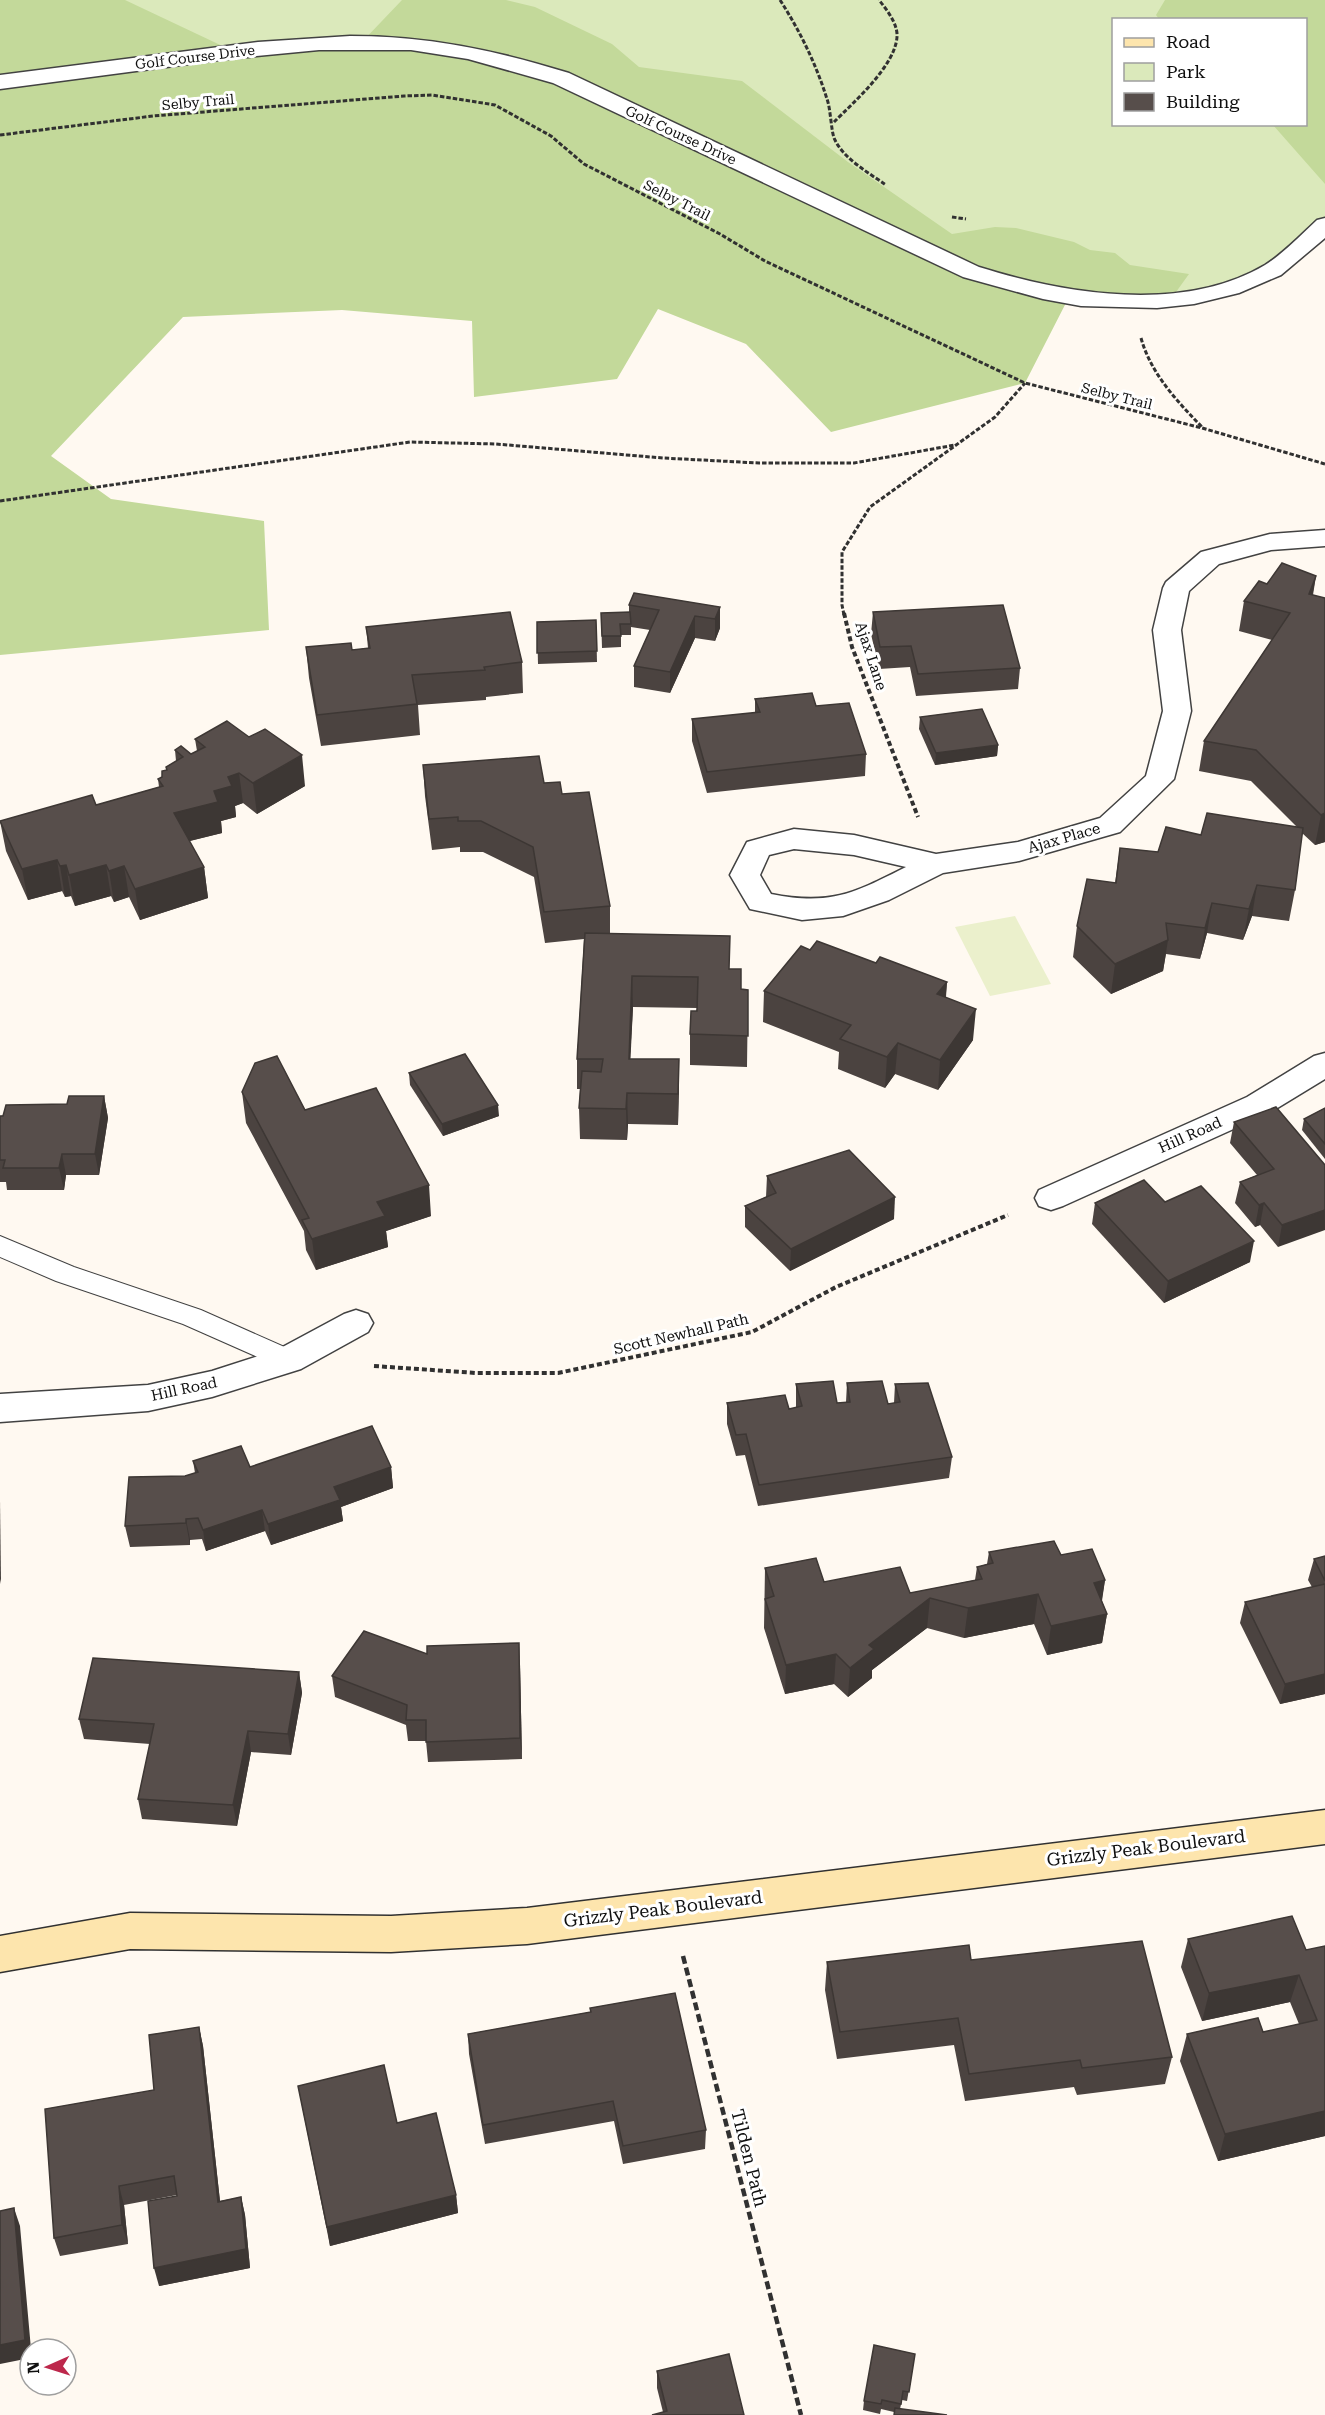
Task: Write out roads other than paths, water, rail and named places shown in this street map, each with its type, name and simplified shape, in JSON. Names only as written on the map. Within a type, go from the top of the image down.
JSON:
[{"type":"street","name":"Golf Course Drive","points":[[0,82],[286,46],[411,44],[464,51],[511,62],[561,78],[971,272],[1016,288],[1069,297],[1130,302],[1212,293],[1267,274],[1325,225]]},
{"type":"street","name":"Ajax Place","points":[[936,864],[854,845],[795,838],[757,849],[745,874],[761,902],[802,909],[843,906],[878,893],[936,864],[1019,851],[1110,825],[1160,779],[1178,711],[1167,630],[1176,588],[1210,558],[1270,542],[1325,538]]},
{"type":"street","name":"Hill Road","points":[[1051,1198],[1258,1105],[1325,1064]]},
{"type":"street","name":"Hill Road","points":[[0,1408],[147,1398],[212,1384],[289,1360],[356,1323]]},
{"type":"street","name":"Grizzly Peak Boulevard","points":[[0,1954],[130,1931],[391,1934],[527,1926],[1325,1827]]},
{"type":"lane","points":[[0,1246],[65,1274],[192,1317],[289,1360]]}]
